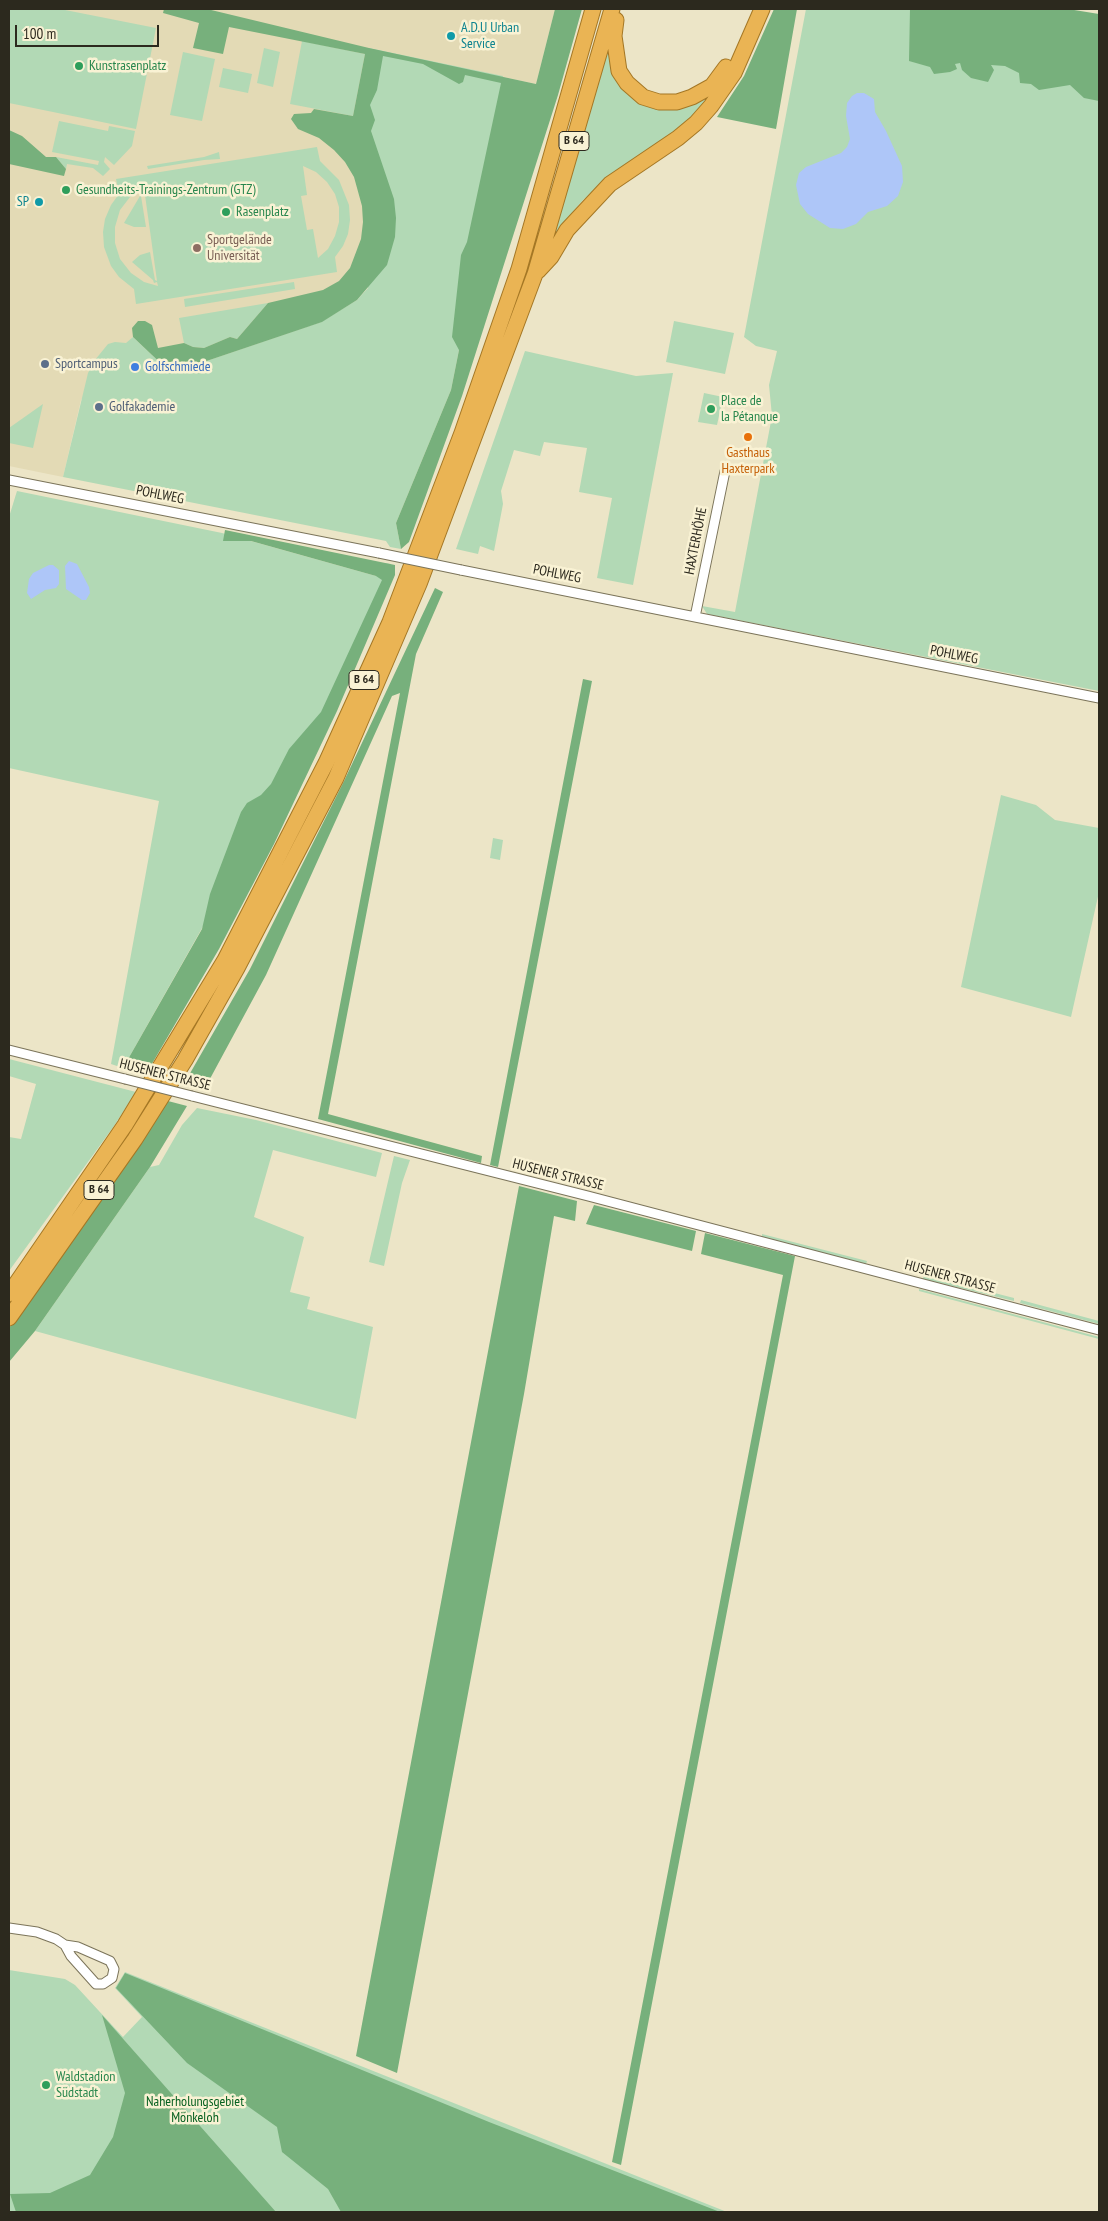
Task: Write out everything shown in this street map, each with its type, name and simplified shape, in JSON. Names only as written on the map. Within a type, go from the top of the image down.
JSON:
[{"type":"highway","name":"B 64","points":[[9,1294],[125,1125],[225,960],[326,763],[390,622],[462,434],[519,269],[593,9]]},
{"type":"highway","name":"B 64","points":[[9,1318],[135,1139],[185,1060],[237,968],[336,778],[419,584],[535,274],[612,9]]},
{"type":"highway","points":[[617,9],[614,36],[619,71],[627,83],[643,97],[659,102],[677,102],[692,97],[712,86],[729,64],[751,9]]},
{"type":"highway","points":[[535,274],[551,257],[567,230],[603,191],[678,138],[696,123],[711,106],[734,73],[762,9]]},
{"type":"street","name":"HAXTERHÖHE","points":[[695,617],[724,471]]},
{"type":"street","name":"POHLWEG","points":[[9,480],[1099,698]]},
{"type":"street","name":"HUSENER STRASSE","points":[[9,1050],[588,1196],[1099,1330]]},
{"type":"street","points":[[9,1928],[49,1936],[65,1945],[78,1947],[110,1961],[114,1969],[112,1978],[100,1984],[92,1981],[71,1956],[65,1945]]},
{"type":"shaded area","name":"Sportgelände Universität","points":[[9,9],[555,9],[536,84],[369,48],[390,218],[309,327],[171,373],[133,337],[81,400],[63,477],[9,466]]},
{"type":"green space","name":"Kunstrasenplatz","points":[[9,9],[60,9],[156,28],[136,129],[9,103]]},
{"type":"green space","points":[[164,9],[207,9],[369,48],[536,84],[555,9],[582,9],[558,95],[462,396],[409,542],[401,549],[396,523],[451,390],[459,350],[452,337],[461,255],[467,242],[501,83],[465,75],[463,82],[459,84],[423,64],[383,56],[377,90],[370,105],[375,120],[371,131],[394,199],[395,237],[387,265],[357,300],[322,322],[171,373],[133,337],[132,328],[138,321],[145,321],[152,325],[158,348],[184,343],[193,347],[204,348],[230,337],[237,339],[268,303],[323,290],[339,281],[350,268],[361,239],[363,222],[362,206],[354,177],[345,162],[334,150],[319,138],[298,129],[291,119],[294,114],[311,113],[314,109],[353,116],[365,54],[229,27],[223,54],[193,48],[199,23],[163,13]]},
{"type":"green space","points":[[774,9],[797,9],[776,129],[717,117],[744,76]]},
{"type":"green space","points":[[806,9],[962,9],[1099,42],[1099,691],[707,614],[702,606],[735,612],[772,416],[769,385],[777,351],[756,346],[744,337]]},
{"type":"green space","points":[[910,9],[1068,9],[1099,14],[1099,101],[1084,98],[1070,85],[1039,90],[1031,84],[1020,83],[1019,73],[1005,66],[991,65],[994,70],[988,82],[971,78],[962,70],[960,63],[955,64],[957,69],[950,72],[934,74],[930,67],[909,61]]},
{"type":"green space","points":[[302,41],[365,54],[353,116],[290,104]]},
{"type":"green space","points":[[608,46],[640,99],[715,92],[690,121],[607,180],[583,200],[561,226],[546,249]]},
{"type":"green space","points":[[264,48],[280,52],[273,87],[257,83]]},
{"type":"green space","points":[[369,48],[503,76],[451,390],[396,523],[401,549],[390,547],[386,541],[63,477],[88,373],[95,360],[108,344],[115,342],[126,343],[133,337],[171,373],[321,322],[357,300],[368,288],[366,145]]},
{"type":"green space","points":[[183,52],[215,59],[202,121],[170,115]]},
{"type":"green space","points":[[223,68],[252,74],[248,93],[219,87]]},
{"type":"green space","points":[[59,121],[108,131],[109,126],[135,131],[132,146],[114,165],[105,157],[104,162],[110,169],[103,176],[93,168],[67,164],[66,169],[56,157],[98,165],[99,161],[52,152]]},
{"type":"green space","points":[[9,130],[22,136],[46,157],[56,157],[66,169],[64,176],[9,164]]},
{"type":"green space","name":"Rasenplatz","points":[[317,147],[320,161],[339,180],[349,205],[350,220],[348,234],[343,246],[335,257],[337,272],[136,304],[134,289],[119,277],[111,266],[104,247],[103,232],[105,219],[111,205],[119,194],[116,179]],"holes":[[[303,166],[316,172],[327,182],[335,194],[339,207],[339,222],[335,236],[328,249],[318,258],[313,229],[307,230],[301,196],[307,195]],[[144,188],[157,281],[155,280],[150,252],[140,255],[132,262],[154,283],[157,282],[158,286],[144,282],[131,273],[120,259],[115,243],[115,227],[120,210],[130,197]]]},
{"type":"green space","points":[[219,152],[220,159],[148,169],[147,166],[204,157]]},
{"type":"green space","points":[[140,193],[143,194],[141,196],[146,227],[134,227],[124,223]]},
{"type":"green space","points":[[294,282],[295,289],[185,307],[184,299]]},
{"type":"green space","points":[[268,303],[237,339],[230,337],[204,348],[193,347],[184,343],[179,318]]},
{"type":"green space","points":[[674,321],[734,333],[725,374],[666,362]]},
{"type":"green space","points":[[525,351],[636,376],[673,373],[633,585],[597,578],[612,498],[579,492],[587,448],[544,442],[540,456],[514,450],[501,491],[503,504],[494,551],[480,546],[478,554],[456,549]]},
{"type":"green space","name":"Place de la Pétanque","points":[[704,393],[723,397],[717,425],[698,422]]},
{"type":"green space","points":[[43,404],[33,448],[9,443],[9,428]]},
{"type":"green space","points":[[17,491],[222,533],[376,576],[384,563],[391,564],[323,714],[123,1068],[111,1064],[159,801],[9,768],[9,517]]},
{"type":"green space","points":[[225,530],[395,565],[395,575],[337,711],[274,844],[219,949],[146,1074],[123,1068],[202,929],[210,894],[241,812],[247,803],[261,795],[271,784],[289,749],[321,712],[382,580],[376,576],[251,541],[223,541]]},
{"type":"green space","points":[[435,588],[443,592],[416,654],[328,1114],[482,1156],[481,1163],[318,1119],[400,693],[392,696],[266,975],[205,1088],[185,1082],[250,969],[344,781]]},
{"type":"green space","points":[[583,679],[592,681],[498,1167],[490,1165]]},
{"type":"green space","points":[[1001,795],[1036,805],[1055,820],[1099,828],[1099,892],[1071,1017],[961,987]]},
{"type":"green space","points":[[493,838],[503,840],[500,860],[490,858]]},
{"type":"green space","points":[[9,1059],[136,1092],[114,1126],[9,1271],[9,1137],[21,1139],[36,1084],[9,1076]]},
{"type":"green space","points":[[168,1101],[187,1106],[150,1167],[35,1331],[9,1362],[9,1328],[140,1145]]},
{"type":"green space","points":[[197,1108],[256,1120],[382,1153],[376,1177],[273,1150],[254,1217],[304,1237],[290,1292],[310,1297],[307,1309],[373,1327],[356,1419],[35,1331],[150,1167],[159,1165],[182,1125]]},
{"type":"green space","points":[[394,1156],[410,1160],[402,1183],[384,1266],[369,1262]]},
{"type":"green space","points":[[519,1186],[577,1201],[575,1221],[554,1216],[524,1394],[397,2073],[356,2056]]},
{"type":"green space","points":[[594,1205],[696,1231],[692,1251],[586,1224]]},
{"type":"green space","points":[[705,1233],[795,1256],[621,2165],[612,2162],[783,1275],[701,1254]]},
{"type":"green space","points":[[762,1234],[867,1261],[866,1264],[762,1237]]},
{"type":"green space","points":[[924,1275],[1014,1298],[1014,1301],[923,1279]]},
{"type":"green space","points":[[919,1289],[1099,1337],[1099,1339],[919,1291]]},
{"type":"green space","points":[[1021,1300],[1099,1321],[1099,1324],[1020,1303]]},
{"type":"green space","name":"Naherholungsgebiet Mönkeloh","points":[[9,1970],[65,1979],[75,1985],[123,2037],[142,2017],[115,1988],[125,1972],[727,2212],[9,2212]]},
{"type":"green space","points":[[125,1973],[489,2122],[720,2212],[341,2212],[328,2189],[282,2152],[277,2127],[187,2063],[116,1988]]},
{"type":"green space","points":[[102,2015],[276,2212],[16,2212],[10,2194],[50,2193],[90,2175],[113,2137],[125,2093]]},
{"type":"water","points":[[857,93],[864,93],[874,99],[875,112],[902,166],[903,182],[898,196],[887,206],[868,212],[856,224],[843,229],[830,228],[808,214],[800,204],[796,185],[799,173],[806,167],[841,153],[847,147],[850,139],[846,116],[847,103]]},
{"type":"water","points":[[69,561],[77,564],[89,587],[90,593],[86,600],[82,600],[66,589],[65,566]]},
{"type":"water","points":[[53,565],[59,570],[59,584],[56,588],[45,590],[31,599],[27,593],[29,579],[33,573]]},
{"type":"place","name":"A.D.U Urban Service","points":[[451,36]]},
{"type":"place","name":"Kunstrasenplatz","points":[[79,66]]},
{"type":"place","name":"Gesundheits-Trainings-Zentrum (GTZ)","points":[[66,190]]},
{"type":"place","name":"SP","points":[[39,202]]},
{"type":"place","name":"Rasenplatz","points":[[226,212]]},
{"type":"place","name":"Sportgelände Universität","points":[[197,248]]},
{"type":"place","name":"Sportcampus","points":[[45,364]]},
{"type":"place","name":"Golfschmiede","points":[[135,367]]},
{"type":"place","name":"Golfakademie","points":[[99,407]]},
{"type":"place","name":"Place de la Pétanque","points":[[711,409]]},
{"type":"place","name":"Gasthaus Haxterpark","points":[[748,437]]},
{"type":"place","name":"Waldstadion Südstadt","points":[[46,2085]]}]
